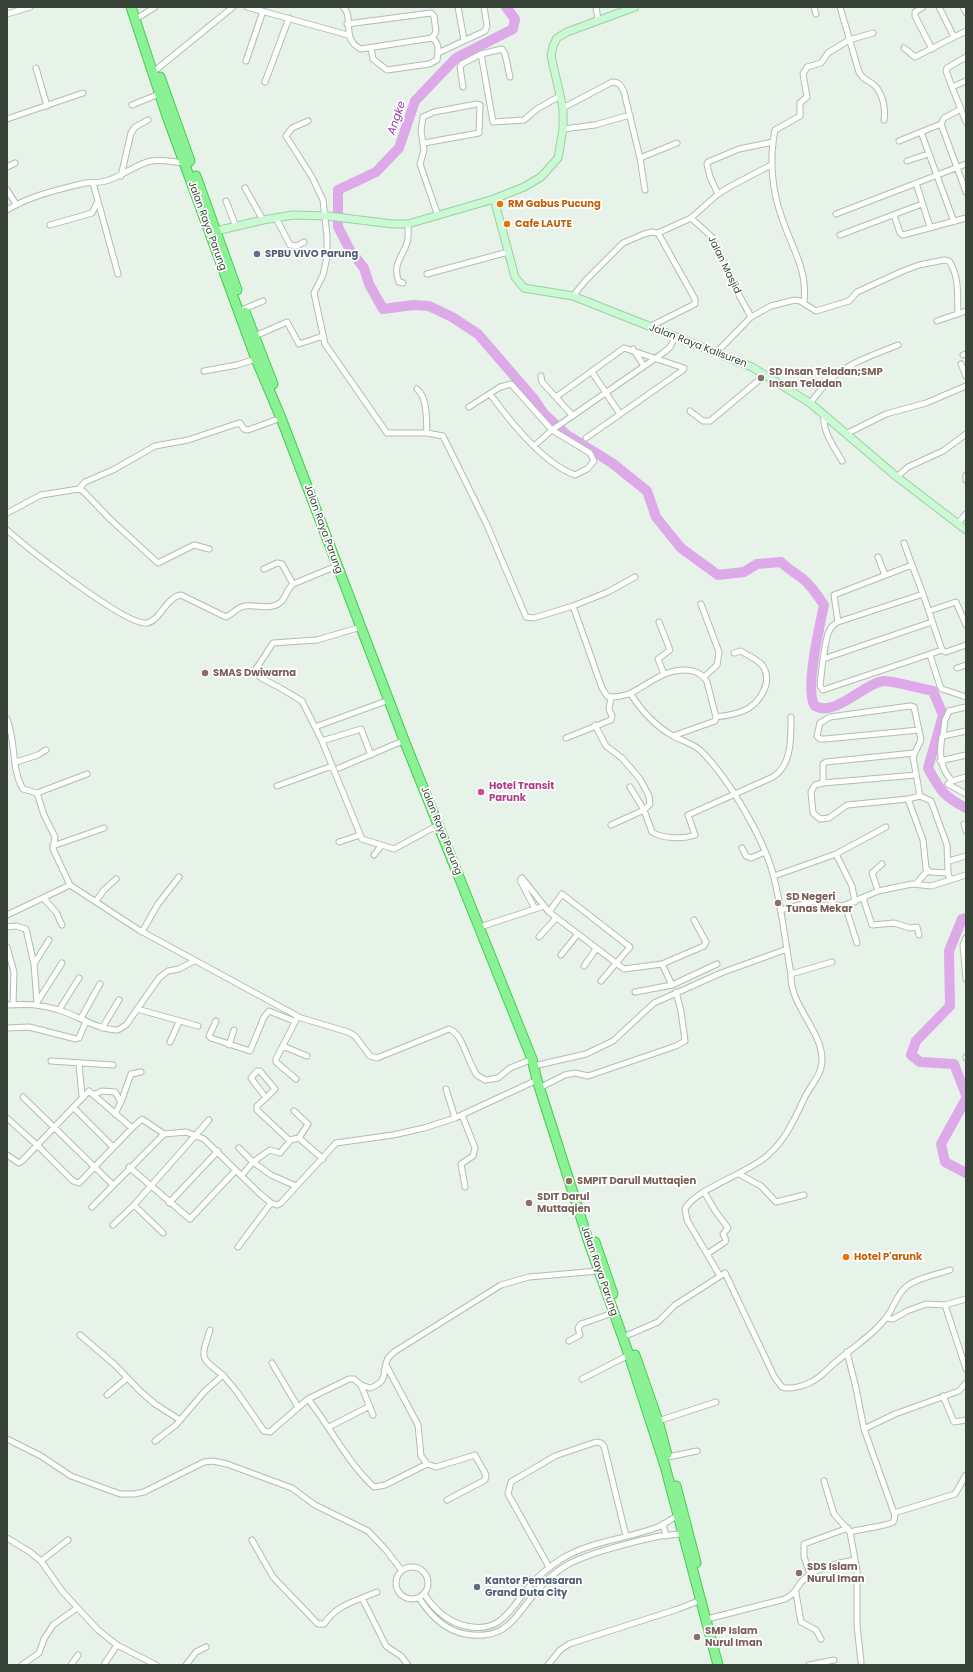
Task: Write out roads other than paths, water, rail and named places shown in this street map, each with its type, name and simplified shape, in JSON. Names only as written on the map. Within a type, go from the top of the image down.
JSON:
[{"type":"highway","name":"Jalan Raya Parung","points":[[131,7],[138,18],[157,69],[184,163],[256,359],[281,418],[406,739],[535,1061]]},
{"type":"highway","name":"Jalan Raya Parung","points":[[137,7],[138,18],[159,94],[170,115],[216,232],[361,628],[406,739]]},
{"type":"highway","name":"Jalan Raya Parung","points":[[440,824],[483,926],[535,1061],[540,1083],[613,1313],[629,1355],[665,1466],[724,1665]]},
{"type":"highway","name":"Jalan Raya Parung","points":[[599,1265],[628,1335],[658,1421],[668,1457],[680,1515]]},
{"type":"highway","name":"Jalan Raya Parung","points":[[685,1533],[718,1665]]},
{"type":"main road","points":[[216,232],[263,220],[294,215],[343,218],[392,224],[408,224],[494,199],[524,187],[549,169],[558,158],[564,129],[563,108],[551,56],[553,46],[557,38],[598,20],[635,7]]},
{"type":"main road","name":"Jalan Raya Kalisuren","points":[[494,199],[515,277],[524,288],[573,296],[752,367],[810,403],[897,477],[966,530]]},
{"type":"street","points":[[7,14],[22,8],[30,7]]},
{"type":"street","points":[[138,18],[155,7]]},
{"type":"street","points":[[157,69],[233,7]]},
{"type":"street","points":[[247,7],[348,35]]},
{"type":"street","points":[[343,7],[347,14],[347,24],[348,35],[357,47],[361,49],[432,38],[436,32],[434,16],[430,13],[347,24]]},
{"type":"street","points":[[458,7],[464,40]]},
{"type":"street","points":[[438,53],[486,29],[484,7]]},
{"type":"street","points":[[596,7],[598,20]]},
{"type":"street","points":[[814,7],[816,14]]},
{"type":"street","points":[[840,7],[861,77],[875,86],[879,92],[885,112],[884,120]]},
{"type":"street","points":[[923,7],[915,12],[915,16],[932,49]]},
{"type":"street","points":[[939,7],[954,37]]},
{"type":"street","points":[[963,7],[966,13]]},
{"type":"street","points":[[246,61],[263,11]]},
{"type":"street","points":[[265,82],[289,18]]},
{"type":"street","points":[[904,48],[915,57],[966,31]]},
{"type":"street","points":[[804,303],[805,283],[802,269],[781,218],[771,165],[775,130],[800,116],[800,103],[807,96],[803,78],[804,70],[811,64],[821,63],[828,53],[849,40],[873,33]]},
{"type":"street","points":[[371,48],[373,59],[387,70],[432,64],[437,60],[438,53],[437,42],[432,38]]},
{"type":"street","points":[[463,87],[460,67],[462,64],[481,54],[502,49],[505,54],[510,77]]},
{"type":"street","points":[[481,54],[493,122],[524,120],[537,109],[560,96]]},
{"type":"street","points":[[966,57],[950,66],[946,71],[966,122]]},
{"type":"street","points":[[36,68],[47,106]]},
{"type":"street","points":[[951,85],[966,81]]},
{"type":"street","points":[[563,108],[612,82],[619,83],[624,92],[630,115],[640,158],[645,190]]},
{"type":"street","points":[[7,119],[83,93]]},
{"type":"street","points":[[132,105],[159,94]]},
{"type":"street","points":[[424,143],[479,132],[480,105],[477,104],[425,115],[421,123],[424,154],[420,164],[438,216]]},
{"type":"street","points":[[899,141],[941,124],[944,118],[961,109]]},
{"type":"street","points":[[564,129],[595,125],[630,115]]},
{"type":"street","points":[[121,176],[131,133],[135,127],[148,120]]},
{"type":"street","points":[[308,121],[292,128],[286,136],[317,186],[323,200],[326,217],[327,257],[323,275],[314,293],[325,344],[340,368],[387,433],[440,434],[447,441],[493,539],[526,617],[534,618],[573,606],[608,592],[635,577]]},
{"type":"street","points":[[941,124],[966,192]]},
{"type":"street","points":[[921,132],[954,222]]},
{"type":"street","points":[[718,194],[710,177],[707,164],[708,162],[739,149],[773,142]]},
{"type":"street","points":[[640,158],[677,143]]},
{"type":"street","points":[[907,161],[928,154]]},
{"type":"street","points":[[7,210],[16,204],[87,183],[93,183],[121,176],[143,163],[151,161],[184,163]]},
{"type":"street","points":[[7,167],[15,163]]},
{"type":"street","points":[[836,214],[966,164]]},
{"type":"street","points":[[573,296],[586,280],[623,243],[644,234],[652,232],[658,233],[691,218],[718,194],[771,165]]},
{"type":"street","points":[[93,183],[118,274]]},
{"type":"street","points":[[916,183],[930,227]]},
{"type":"street","points":[[245,188],[263,220]]},
{"type":"street","points":[[7,190],[16,204]]},
{"type":"street","points":[[226,201],[236,227]]},
{"type":"street","points":[[50,225],[92,213],[97,202]]},
{"type":"street","points":[[840,235],[922,204]]},
{"type":"street","points":[[894,215],[900,233],[903,235],[966,218]]},
{"type":"street","points":[[276,218],[290,245],[297,246],[304,242]]},
{"type":"street","name":"Jalan Masjid","points":[[691,218],[712,237],[751,317]]},
{"type":"street","points":[[403,283],[399,282],[397,277],[397,261],[407,242],[408,224]]},
{"type":"street","points":[[649,327],[693,306],[696,301],[658,233]]},
{"type":"street","points":[[427,274],[508,252]]},
{"type":"street","points":[[717,352],[751,317],[771,306],[795,300],[804,303],[816,311],[850,301],[857,292],[902,271],[919,265],[946,260],[951,264],[957,279],[958,314]]},
{"type":"street","points":[[244,310],[263,301]]},
{"type":"street","points":[[937,321],[966,311]]},
{"type":"street","points":[[255,336],[287,322],[299,344],[323,336]]},
{"type":"street","points":[[534,446],[572,416],[657,358],[670,347],[676,336]]},
{"type":"street","points":[[810,403],[828,382],[844,370],[860,360],[898,345]]},
{"type":"street","points":[[556,398],[622,349],[633,349],[682,366],[683,370],[586,438]]},
{"type":"street","points":[[633,349],[644,366]]},
{"type":"street","points":[[204,371],[237,365],[256,359]]},
{"type":"street","points":[[961,364],[966,376]]},
{"type":"street","points":[[592,372],[620,414]]},
{"type":"street","points":[[690,411],[703,421],[710,421],[765,375]]},
{"type":"street","points":[[540,376],[542,382],[572,416]]},
{"type":"street","points":[[469,407],[504,385],[511,384],[554,429],[590,453],[594,461],[592,465],[578,474],[573,474],[534,446],[490,394]]},
{"type":"street","points":[[846,434],[886,414],[926,403],[966,386]]},
{"type":"street","points":[[417,389],[421,392],[424,402],[427,433]]},
{"type":"street","points":[[824,414],[823,423],[826,432],[842,461]]},
{"type":"street","points":[[7,513],[41,496],[79,489],[85,482],[113,470],[155,446],[188,440],[240,423],[244,429],[248,430],[281,418]]},
{"type":"street","points":[[897,477],[908,467],[943,451],[966,434]]},
{"type":"street","points":[[966,475],[966,480]]},
{"type":"street","points":[[79,489],[83,491],[111,520],[158,563],[194,545],[209,549]]},
{"type":"street","points":[[958,524],[966,514]]},
{"type":"street","points":[[7,530],[68,579],[113,609],[142,623],[153,620],[176,596],[182,595],[226,617],[238,608],[246,606],[270,607],[283,601],[288,588],[293,584],[339,565]]},
{"type":"street","points":[[904,543],[942,650]]},
{"type":"street","points":[[878,557],[885,575]]},
{"type":"street","points":[[264,569],[277,563],[282,564],[293,584]]},
{"type":"street","points":[[838,622],[834,595],[912,565]]},
{"type":"street","points":[[923,594],[833,624],[829,630],[823,659],[820,686],[823,690],[942,650],[946,652],[966,645]]},
{"type":"street","points":[[929,611],[956,602],[966,625]]},
{"type":"street","points":[[701,604],[719,652],[717,665],[704,677]]},
{"type":"street","points":[[573,606],[602,688],[607,696],[611,697],[630,693],[664,674],[676,670],[686,670],[698,673],[704,677],[716,717]]},
{"type":"street","points":[[659,622],[670,650],[658,659],[664,674]]},
{"type":"street","points":[[823,659],[932,622]]},
{"type":"street","points":[[361,628],[317,640],[273,643],[254,670],[257,676],[302,701],[322,741],[360,835],[369,842],[394,848],[399,847],[440,824]]},
{"type":"street","points":[[673,736],[712,723],[716,717],[744,711],[761,696],[766,683],[766,673],[758,661],[741,651],[734,654]]},
{"type":"street","points":[[930,655],[938,682],[942,689],[966,697]]},
{"type":"street","points":[[958,668],[966,665]]},
{"type":"street","points":[[630,693],[645,713],[661,729],[701,750],[735,794],[765,852],[774,876],[791,974],[792,990],[819,1045],[823,1060],[822,1066],[804,1098],[791,1127],[782,1140],[768,1155],[739,1174],[696,1196],[687,1204],[685,1214],[720,1276]]},
{"type":"street","points":[[566,738],[612,718],[609,709],[611,697]]},
{"type":"street","points":[[315,727],[389,700]]},
{"type":"street","points":[[919,730],[825,739],[820,739],[817,736],[820,723],[830,717],[910,706],[914,707],[916,710],[919,730],[920,744],[914,753],[920,796]]},
{"type":"street","points":[[952,781],[945,774],[940,760],[940,748],[945,720],[949,711],[966,706]]},
{"type":"street","points":[[630,788],[644,810],[653,834],[670,837],[694,836],[696,834],[688,819],[688,815],[773,777],[784,767],[788,753],[791,718]]},
{"type":"street","points":[[7,719],[14,743],[18,779],[23,789],[37,793],[87,774]]},
{"type":"street","points":[[595,726],[606,746],[622,758],[644,787],[650,804],[644,810],[611,825]]},
{"type":"street","points":[[322,741],[361,729],[371,755]]},
{"type":"street","points":[[943,736],[966,730]]},
{"type":"street","points":[[339,768],[406,739]]},
{"type":"street","points":[[16,762],[38,755],[46,750]]},
{"type":"street","points":[[823,783],[823,764],[826,762],[914,753]]},
{"type":"street","points":[[940,760],[966,754]]},
{"type":"street","points":[[277,786],[332,766]]},
{"type":"street","points":[[916,775],[823,783],[815,785],[811,792],[813,813],[820,819],[829,818],[847,805],[920,796],[931,801],[947,845],[949,861],[948,873],[950,880]]},
{"type":"street","points":[[966,777],[949,783],[949,785],[966,794]]},
{"type":"street","points":[[37,793],[44,815],[55,837],[54,846],[70,885],[142,932],[301,1018],[348,1032],[355,1036],[370,1056],[377,1058],[445,1030],[452,1030],[469,1056],[477,1074],[485,1080],[498,1078],[510,1068],[535,1061],[586,1054],[613,1041],[648,1007],[676,992],[721,972],[787,949]]},
{"type":"street","points":[[908,798],[925,849],[928,870],[916,884]]},
{"type":"street","points":[[964,824],[966,831]]},
{"type":"street","points":[[774,876],[836,854],[886,827]]},
{"type":"street","points":[[54,846],[104,828]]},
{"type":"street","points":[[339,842],[360,835]]},
{"type":"street","points":[[374,855],[381,846]]},
{"type":"street","points":[[742,848],[746,856],[751,858],[765,852]]},
{"type":"street","points":[[836,854],[852,886],[855,902]]},
{"type":"street","points":[[949,861],[966,856]]},
{"type":"street","points":[[878,891],[872,873],[882,864]]},
{"type":"street","points":[[928,870],[933,872],[948,873]]},
{"type":"street","points":[[780,910],[824,898],[830,899],[839,906],[845,905],[878,891],[916,884],[931,886],[966,876]]},
{"type":"street","points":[[142,932],[158,904],[179,877]]},
{"type":"street","points":[[535,909],[520,880],[522,878],[549,912],[577,935],[624,969],[662,964],[706,944],[694,920]]},
{"type":"street","points":[[96,901],[104,890],[116,879]]},
{"type":"street","points":[[7,915],[70,885]]},
{"type":"street","points":[[549,912],[562,894],[630,947],[601,981]]},
{"type":"street","points":[[45,897],[44,899],[58,915],[62,925]]},
{"type":"street","points":[[863,898],[872,925],[894,923],[917,927],[919,935]]},
{"type":"street","points":[[845,905],[857,943]]},
{"type":"street","points":[[483,926],[544,906]]},
{"type":"street","points":[[539,937],[556,918]]},
{"type":"street","points":[[7,927],[16,926],[26,929],[34,964],[36,1003]]},
{"type":"street","points":[[561,955],[577,935]]},
{"type":"street","points":[[966,938],[963,945],[966,979]]},
{"type":"street","points":[[34,964],[49,940]]},
{"type":"street","points":[[7,946],[14,972],[13,1005]]},
{"type":"street","points":[[584,966],[596,949]]},
{"type":"street","points":[[7,1005],[36,1003],[83,1019],[102,1028],[113,1030],[123,1027],[163,974],[179,969],[194,961]]},
{"type":"street","points":[[791,974],[832,962]]},
{"type":"street","points":[[36,1003],[62,963]]},
{"type":"street","points":[[662,964],[672,985]]},
{"type":"street","points":[[635,992],[672,985],[718,964]]},
{"type":"street","points":[[59,1010],[79,978]]},
{"type":"street","points":[[7,1028],[28,1027],[76,1039],[79,1038],[83,1019],[100,984]]},
{"type":"street","points":[[92,1207],[164,1134],[186,1132],[204,1139],[271,1203],[277,1205],[281,1203],[323,1159],[336,1143],[401,1133],[455,1118],[540,1083],[575,1073],[588,1076],[676,1046],[685,1041],[681,1011],[676,992]]},
{"type":"street","points":[[102,1028],[119,1000]]},
{"type":"street","points":[[137,1009],[179,1022],[198,1026]]},
{"type":"street","points":[[216,1021],[210,1037],[229,1045],[250,1051],[264,1017],[269,1011],[294,1021]]},
{"type":"street","points":[[296,1079],[276,1062],[276,1059],[294,1021],[301,1018]]},
{"type":"street","points":[[170,1042],[179,1022]]},
{"type":"street","points":[[229,1045],[234,1030]]},
{"type":"street","points":[[283,1046],[307,1056]]},
{"type":"street","points":[[51,1061],[113,1065]]},
{"type":"street","points":[[79,1064],[82,1096]]},
{"type":"street","points":[[266,1098],[251,1078],[259,1071],[275,1089],[266,1098],[257,1106],[257,1110],[290,1141]]},
{"type":"street","points":[[115,1114],[131,1074],[140,1072]]},
{"type":"street","points":[[446,1089],[455,1118]]},
{"type":"street","points":[[95,1094],[109,1090],[117,1094],[121,1102]]},
{"type":"street","points":[[7,1155],[19,1163],[38,1146],[74,1108],[82,1096],[89,1091],[95,1094],[132,1128]]},
{"type":"street","points":[[23,1097],[56,1127],[94,1168],[113,1184]]},
{"type":"street","points":[[74,1108],[113,1147]]},
{"type":"street","points":[[242,1175],[253,1162],[270,1150],[280,1153],[290,1141],[299,1138],[308,1124],[294,1111]]},
{"type":"street","points":[[462,1115],[475,1148],[473,1156],[461,1164],[465,1187]]},
{"type":"street","points":[[7,1118],[76,1183],[82,1182],[113,1147],[142,1119],[164,1134]]},
{"type":"street","points":[[113,1225],[134,1205],[149,1186],[197,1136],[209,1120]]},
{"type":"street","points":[[299,1138],[323,1159]]},
{"type":"street","points":[[239,1148],[253,1162],[271,1175],[296,1186]]},
{"type":"street","points":[[169,1202],[218,1152]]},
{"type":"street","points":[[129,1168],[190,1219],[236,1170]]},
{"type":"street","points":[[739,1174],[761,1186],[776,1202],[804,1195]]},
{"type":"street","points":[[704,1192],[728,1228],[723,1234],[726,1240],[725,1242],[707,1254]]},
{"type":"street","points":[[238,1247],[271,1203]]},
{"type":"street","points":[[134,1205],[163,1233]]},
{"type":"street","points":[[210,1330],[203,1356],[206,1363],[223,1375],[266,1432],[273,1431],[308,1399],[350,1379],[354,1379],[361,1385],[370,1388],[382,1381],[385,1372],[385,1364],[394,1352],[481,1298],[494,1288],[529,1277],[599,1265]]},
{"type":"street","points":[[628,1335],[658,1322],[675,1305],[725,1273],[775,1378],[782,1387],[788,1388],[811,1383],[822,1376],[847,1352],[866,1339],[886,1318],[901,1292],[907,1286],[916,1281],[950,1270]]},
{"type":"street","points":[[886,1318],[893,1319],[907,1310],[926,1304],[945,1305],[966,1299]]},
{"type":"street","points":[[945,1305],[966,1369]]},
{"type":"street","points":[[569,1341],[580,1335],[578,1328],[581,1324],[613,1313]]},
{"type":"street","points":[[80,1335],[114,1364],[155,1404],[180,1420]]},
{"type":"street","points":[[810,1574],[804,1557],[804,1544],[849,1530],[890,1524],[895,1519],[864,1429],[847,1352]]},
{"type":"street","points":[[582,1379],[629,1355]]},
{"type":"street","points":[[272,1363],[298,1407]]},
{"type":"street","points":[[385,1364],[418,1425],[419,1448],[421,1456],[427,1464],[436,1467],[475,1455],[486,1475],[485,1480],[447,1500]]},
{"type":"street","points":[[155,1441],[180,1420],[223,1375]]},
{"type":"street","points":[[107,1395],[127,1378]]},
{"type":"street","points":[[864,1429],[943,1396],[959,1391],[966,1383]]},
{"type":"street","points":[[361,1385],[373,1415]]},
{"type":"street","points":[[943,1396],[954,1422],[966,1420]]},
{"type":"street","points":[[308,1399],[356,1467],[374,1487],[385,1485],[427,1464]]},
{"type":"street","points":[[658,1421],[716,1402]]},
{"type":"street","points":[[329,1427],[370,1406]]},
{"type":"street","points":[[7,1439],[41,1456],[71,1476],[120,1494],[144,1492],[204,1462],[212,1461],[227,1464],[292,1488],[315,1505],[368,1531],[386,1550],[402,1571]]},
{"type":"street","points":[[549,1568],[508,1494],[511,1482],[555,1456],[596,1442],[601,1443],[604,1446],[626,1536]]},
{"type":"street","points":[[668,1457],[697,1451]]},
{"type":"street","points":[[894,1513],[955,1494],[966,1475]]},
{"type":"street","points":[[824,1481],[834,1514],[849,1530],[857,1570],[858,1642],[861,1662]]},
{"type":"street","points":[[424,1594],[431,1604],[450,1621],[472,1628],[495,1624],[512,1611],[528,1589],[549,1568],[564,1558],[626,1536],[651,1529],[680,1515]]},
{"type":"street","points":[[663,1524],[666,1536]]},
{"type":"street","points":[[651,1529],[653,1538]]},
{"type":"street","points":[[418,1598],[427,1610],[445,1627],[472,1635],[493,1632],[508,1626],[519,1616],[544,1582],[568,1565],[584,1557],[653,1538],[685,1533]]},
{"type":"street","points":[[7,1538],[30,1552],[41,1561],[93,1626],[117,1645],[156,1665]]},
{"type":"street","points":[[41,1561],[68,1540]]},
{"type":"street","points":[[252,1540],[273,1577],[318,1624],[324,1624],[332,1613],[344,1605],[377,1592]]},
{"type":"street","points":[[564,1558],[568,1565]]},
{"type":"street","points":[[820,1639],[816,1630],[801,1622],[796,1593],[800,1583],[810,1574],[829,1566],[855,1560]]},
{"type":"street","points":[[412,1567],[419,1569],[424,1574],[428,1584],[424,1594],[418,1598],[408,1599],[399,1593],[396,1587],[396,1580],[402,1571],[412,1567]]},
{"type":"street","points":[[711,1618],[785,1599],[796,1593]]},
{"type":"street","points":[[362,1598],[386,1646],[401,1656],[408,1665]]},
{"type":"street","points":[[548,1665],[557,1654],[569,1644],[678,1609],[701,1600]]},
{"type":"street","points":[[22,1665],[38,1653],[44,1639],[53,1625],[78,1608]]},
{"type":"street","points":[[512,1611],[519,1616]]},
{"type":"street","points":[[105,1663],[117,1645]]},
{"type":"street","points":[[186,1665],[196,1652],[206,1647]]},
{"type":"street","points":[[71,1665],[78,1655]]},
{"type":"street","points":[[809,1665],[834,1660]]},
{"type":"waterway","name":"Angke","points":[[506,7],[515,19],[513,29],[456,58],[415,101],[399,148],[376,172],[338,190],[338,227],[350,250],[364,268],[369,284],[383,309],[413,305],[429,306],[452,317],[478,334],[534,399],[544,414],[567,435],[612,463],[647,491],[656,517],[681,548],[718,575],[744,572],[757,564],[781,562],[802,578],[824,605],[816,642],[812,673],[811,687],[812,698],[815,706],[823,708],[832,707],[868,687],[884,681],[900,683],[933,691],[943,715],[928,768],[943,792],[952,800],[966,808]]},
{"type":"waterway","points":[[966,918],[962,919],[949,951],[950,1006],[916,1041],[911,1055],[920,1062],[954,1064],[966,1095]]},
{"type":"waterway","points":[[966,1099],[941,1144],[945,1162],[966,1173]]},
{"type":"place","name":"RM Gabus Pucung","points":[[500,204]]},
{"type":"place","name":"Cafe LAUTE","points":[[507,224]]},
{"type":"place","name":"SPBU VIVO Parung","points":[[257,254]]},
{"type":"place","name":"SD Insan Teladan;SMP Insan Teladan","points":[[761,378]]},
{"type":"place","name":"SMAS Dwiwarna","points":[[205,673]]},
{"type":"place","name":"Hotel Transit Parunk","points":[[481,792]]},
{"type":"place","name":"SD Negeri Tunas Mekar","points":[[778,903]]},
{"type":"place","name":"SMPIT Darull Muttaqien","points":[[569,1181]]},
{"type":"place","name":"SDIT Darul Muttaqien","points":[[529,1203]]},
{"type":"place","name":"Hotel P'arunk","points":[[846,1257]]},
{"type":"place","name":"SDS Islam Nurul Iman","points":[[799,1573]]},
{"type":"place","name":"Kantor Pemasaran Grand Duta City","points":[[477,1587]]},
{"type":"place","name":"SMP Islam Nurul Iman","points":[[697,1637]]}]
